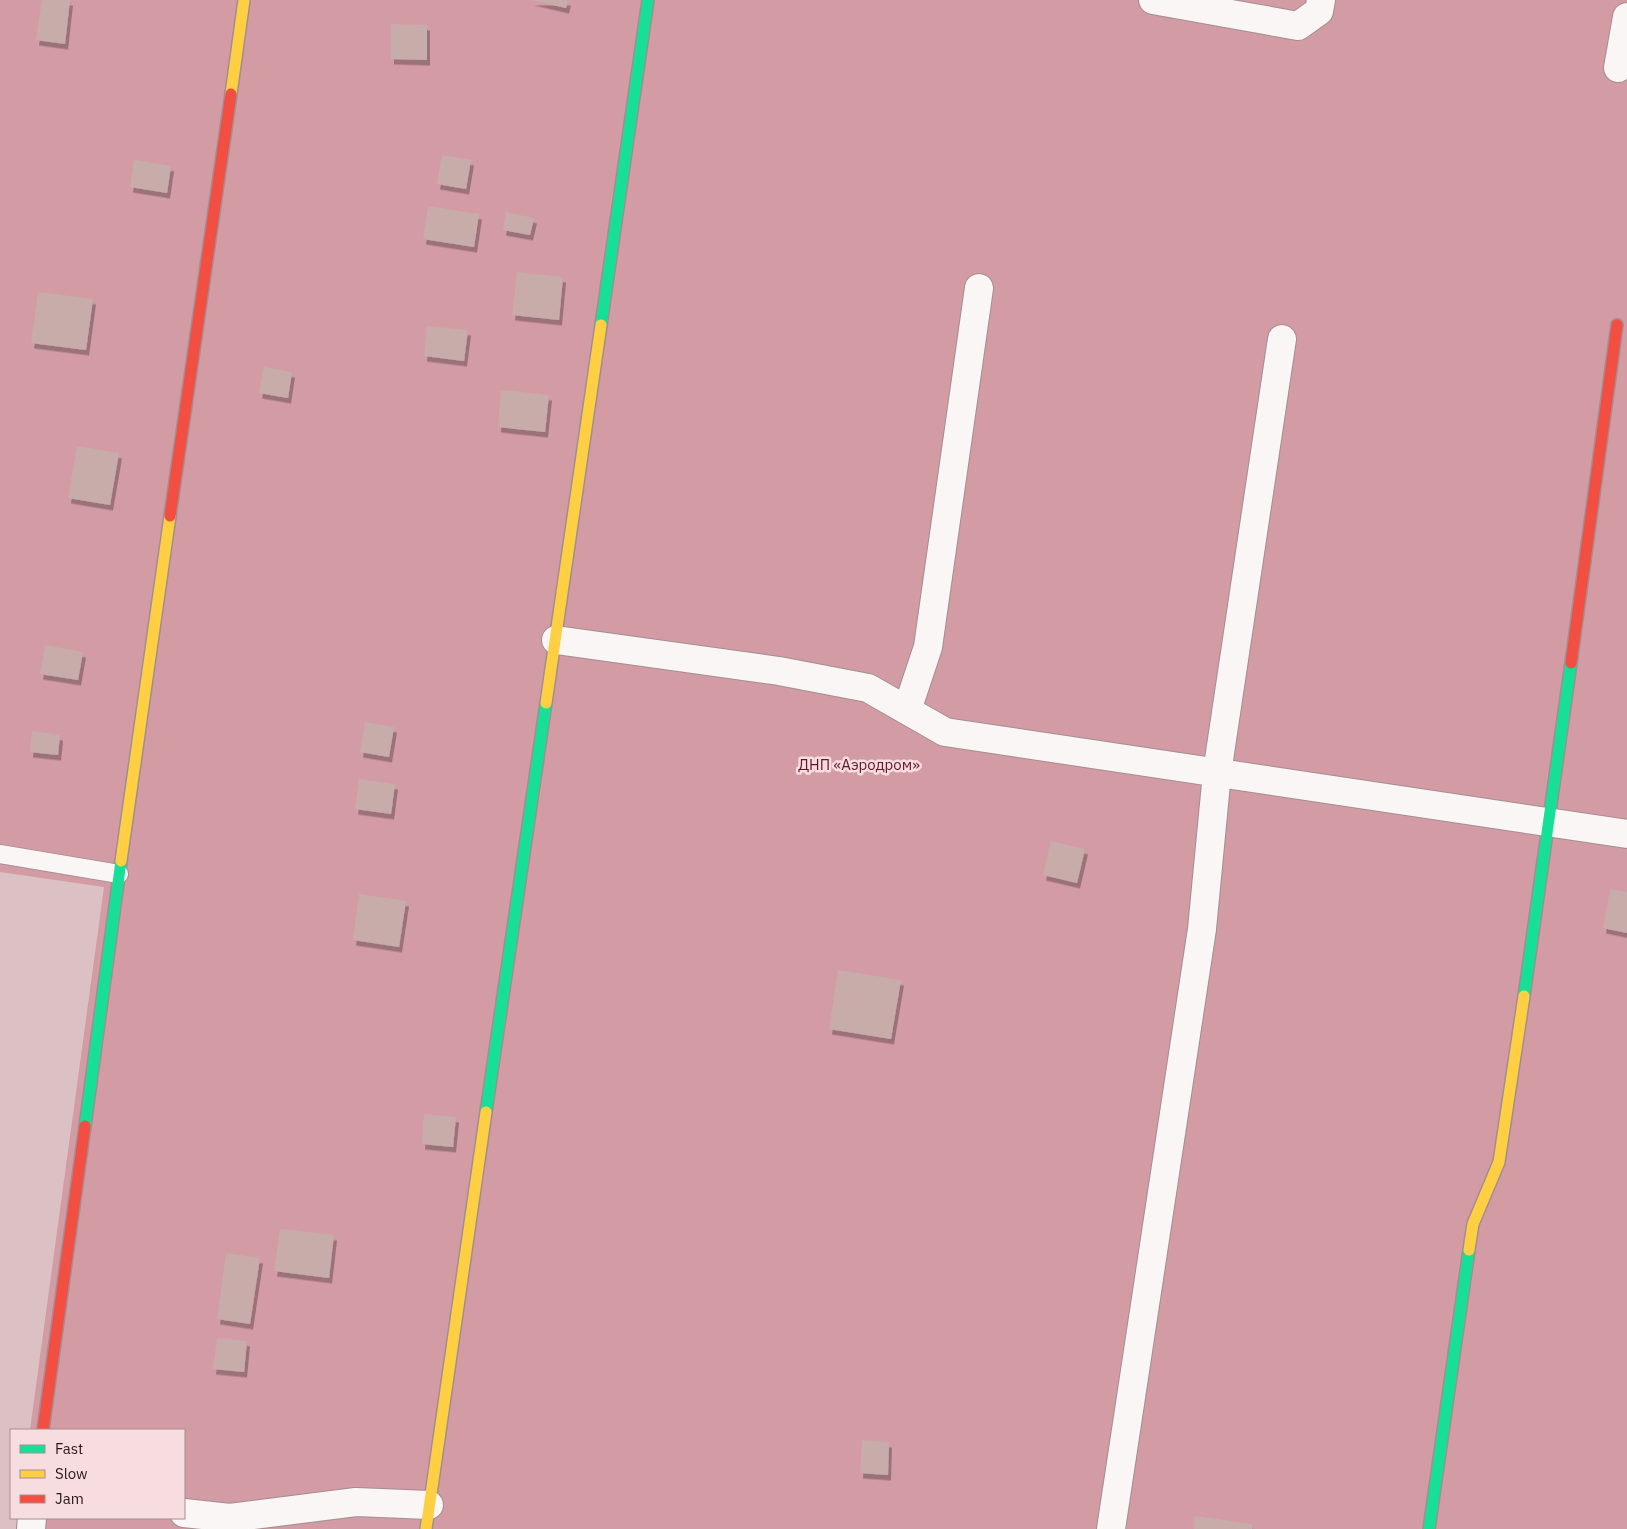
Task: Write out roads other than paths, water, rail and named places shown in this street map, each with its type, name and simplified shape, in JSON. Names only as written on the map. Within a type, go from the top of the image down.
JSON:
[{"type":"street","points":[[44,1429],[119,874],[244,0]]},
{"type":"street","points":[[185,1513],[230,1518],[356,1502],[428,1517],[648,0]]},
{"type":"street","points":[[1153,0],[1298,26],[1319,10],[1321,0]]},
{"type":"street","points":[[1618,68],[1627,17]]},
{"type":"street","points":[[906,710],[928,647],[979,288]]},
{"type":"street","points":[[1429,1529],[1473,1224],[1499,1162],[1617,325]]},
{"type":"street","points":[[1111,1529],[1202,929],[1217,773],[1282,339]]},
{"type":"street","points":[[556,640],[779,672],[868,688],[945,732],[1627,834]]},
{"type":"lane","points":[[0,854],[119,874]]},
{"type":"park label","name":"ДНП «Аэродром»","points":[[859,765]]}]
